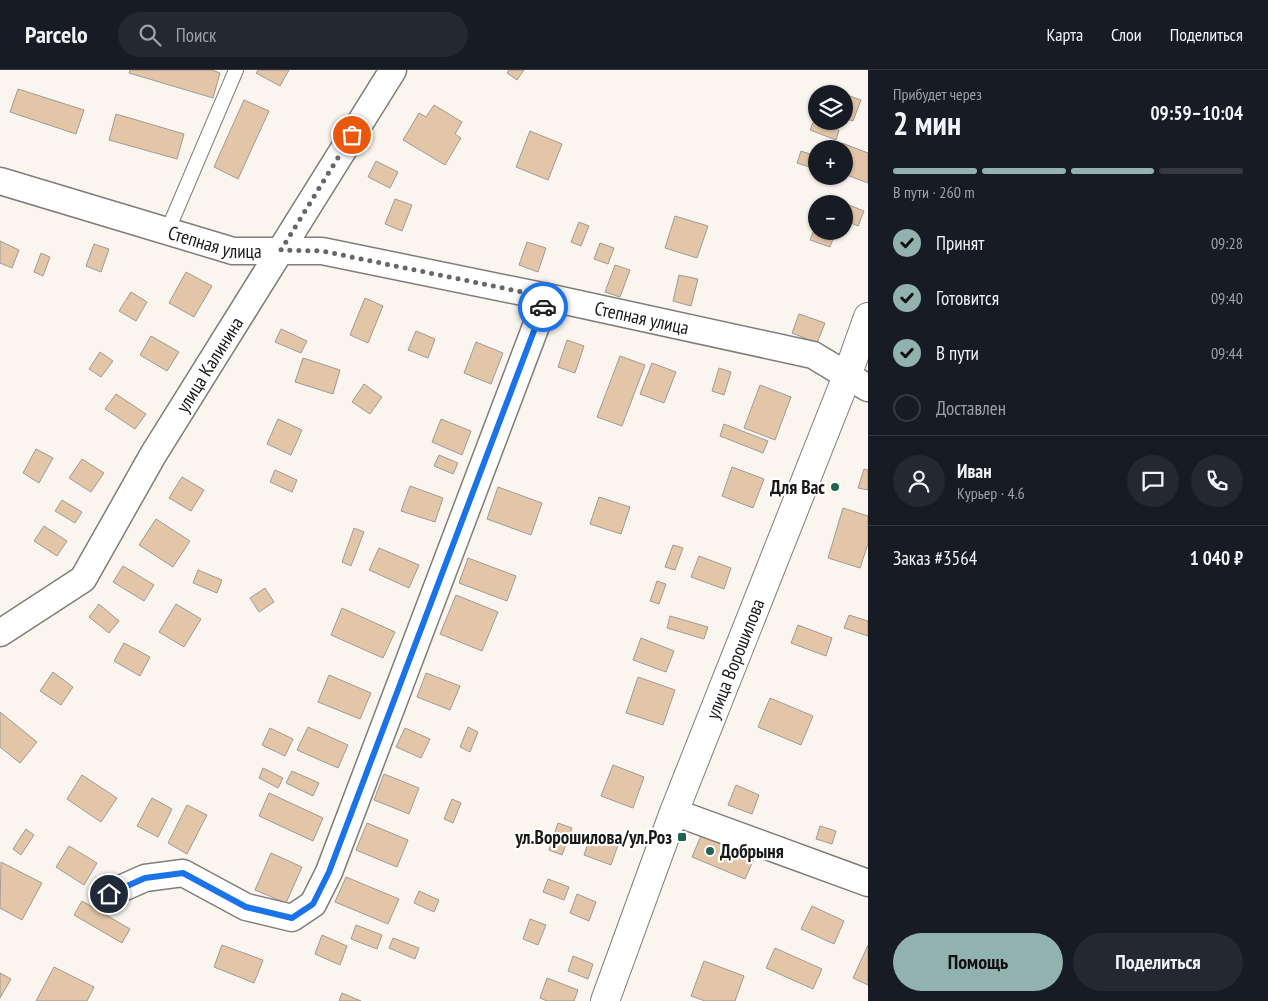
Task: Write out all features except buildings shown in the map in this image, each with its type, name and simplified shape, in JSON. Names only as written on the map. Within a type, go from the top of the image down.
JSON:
[{"type":"main road","name":"улица Ворошилова","points":[[606,1001],[674,812],[858,382],[868,317]]},
{"type":"street","name":"улица Калинина","points":[[0,633],[83,579],[153,455],[393,70]]},
{"type":"street","name":"Степная улица","points":[[0,181],[233,251],[322,251],[547,297],[813,355],[858,382]]},
{"type":"street","points":[[109,894],[145,878],[183,873],[246,907],[292,918],[313,904],[333,863],[547,297]]},
{"type":"street","points":[[674,812],[868,883]]},
{"type":"lane","points":[[167,232],[236,70]]},
{"type":"way so far","points":[[352,135],[281,250],[322,251],[547,297],[543,307]]},
{"type":"place","name":"Для Вас","points":[[835,487]]},
{"type":"place","name":"ул.Ворошилова/ул.Роз","points":[[682,837]]},
{"type":"place","name":"Добрыня","points":[[710,851]]},
{"type":"route","points":[[109,894],[145,878],[183,873],[246,907],[292,918],[313,904],[329,872],[543,307]]}]
